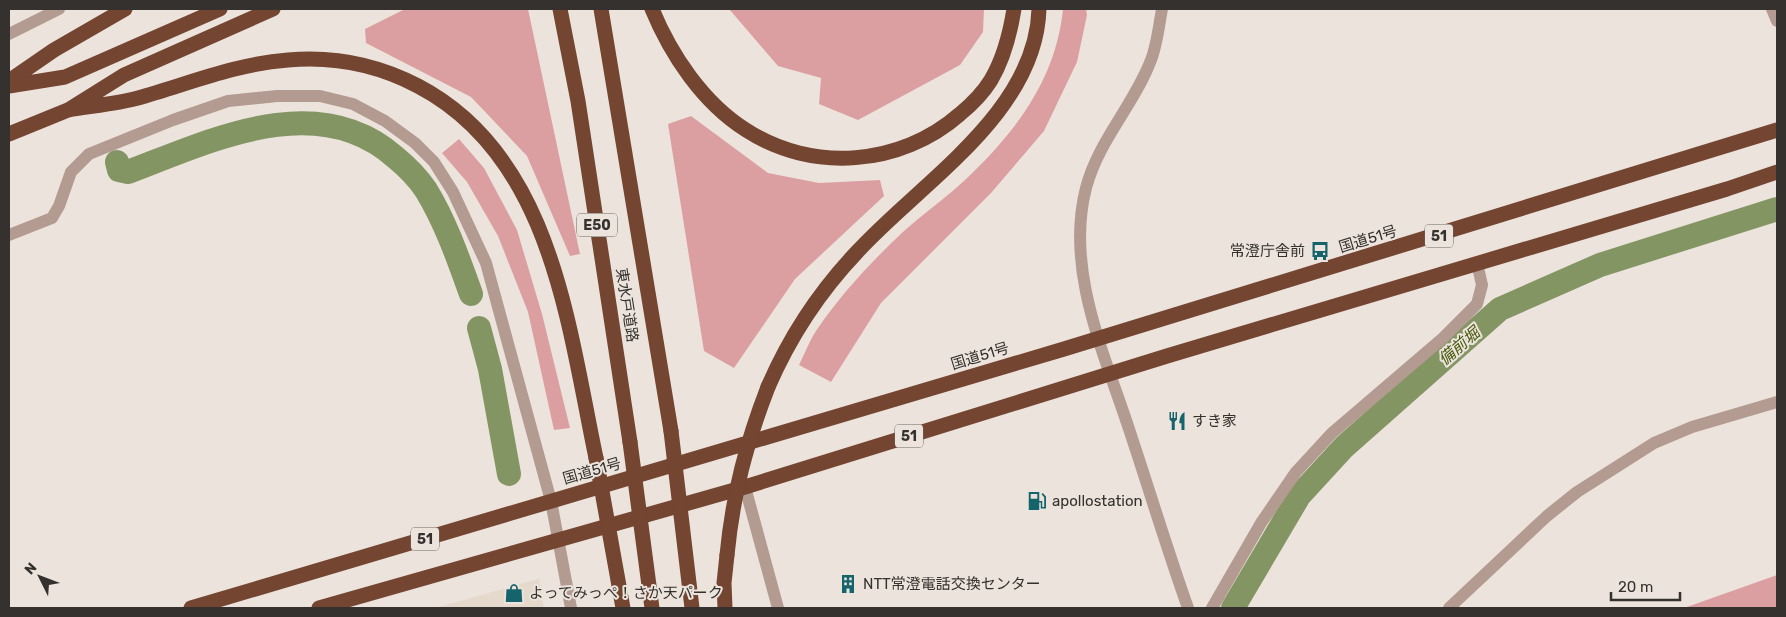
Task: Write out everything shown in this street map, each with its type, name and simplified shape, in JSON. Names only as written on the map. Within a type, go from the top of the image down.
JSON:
[{"type":"highway","points":[[9,81],[54,50],[125,9]]},
{"type":"highway","points":[[9,86],[65,77],[220,9]]},
{"type":"highway","points":[[9,134],[68,110],[124,75],[273,9]]},
{"type":"highway","name":"東水戸道路","points":[[560,9],[578,101],[630,442],[652,608]]},
{"type":"highway","name":"東水戸道路","points":[[601,9],[671,431],[692,608]]},
{"type":"highway","points":[[652,9],[660,28],[700,88],[721,110],[745,130],[771,144],[799,154],[852,159],[882,155],[914,144],[945,128],[968,108],[990,82],[1001,61],[1011,30],[1014,9]]},
{"type":"highway","points":[[725,608],[724,583],[738,476],[749,435],[768,387],[792,337],[828,284],[858,250],[981,133],[1023,72],[1033,43],[1039,9]]},
{"type":"highway","points":[[68,110],[137,98],[224,71],[264,62],[311,58],[348,62],[390,73],[435,95],[457,112],[495,150],[525,198],[550,259],[562,297],[596,458],[623,608]]},
{"type":"highway","name":"国道51号","points":[[191,608],[1100,339],[1777,130]]},
{"type":"highway","name":"51","points":[[319,608],[745,487],[1110,374],[1777,172]]},
{"type":"street","points":[[9,34],[59,9]]},
{"type":"street","points":[[1162,9],[1152,60],[1134,94],[1103,144],[1086,187],[1078,236],[1083,280],[1110,374],[1188,608]]},
{"type":"street","points":[[1772,9],[1777,21]]},
{"type":"street","points":[[9,235],[52,218],[59,206],[71,172],[89,154],[173,120],[228,101],[277,96],[320,96],[353,104],[385,121],[415,143],[434,162],[453,192],[486,263],[551,501],[571,608]]},
{"type":"street","points":[[1212,608],[1262,523],[1296,472],[1332,434],[1444,338],[1477,304],[1482,285],[1477,262]]},
{"type":"street","points":[[1449,608],[1546,516],[1584,487],[1654,444],[1692,427],[1777,402]]},
{"type":"street","points":[[745,487],[778,608]]},
{"type":"shaded area","points":[[405,9],[528,9],[580,254],[570,256],[527,156],[471,97],[366,43],[365,29]]},
{"type":"shaded area","points":[[729,9],[984,9],[983,32],[960,65],[858,120],[819,104],[821,78],[778,66]]},
{"type":"shaded area","points":[[1063,9],[1086,9],[1087,15],[1077,62],[1044,131],[991,193],[881,303],[831,382],[799,365],[818,328],[858,277],[904,231],[984,162],[1017,123],[1030,103],[1052,59]]},
{"type":"shaded area","points":[[691,116],[768,173],[819,183],[880,180],[884,196],[795,279],[734,368],[704,351],[668,124]]},
{"type":"shaded area","points":[[459,139],[484,168],[517,230],[542,314],[570,428],[554,430],[528,312],[498,236],[467,182],[442,153]]},
{"type":"shaded area","points":[[1777,575],[1777,608],[1684,608]]},
{"type":"shaded area","name":"よってみっぺ！さか天パーク","points":[[538,579],[544,608],[435,608]]},
{"type":"waterway","points":[[117,162],[119,170],[128,172],[228,135],[263,127],[298,123],[332,126],[364,137],[395,157],[416,177],[426,190],[446,228],[471,294]]},
{"type":"waterway","name":"備前堀","points":[[1233,608],[1299,496],[1344,447],[1500,309],[1600,265],[1777,209]]},
{"type":"waterway","points":[[479,328],[490,369],[509,474]]},
{"type":"place","name":"常澄庁舎前","points":[[1320,251]]},
{"type":"place","name":"すき家","points":[[1177,421]]},
{"type":"place","name":"apollostation","points":[[1037,501]]},
{"type":"place","name":"NTT常澄電話交換センター","points":[[848,584]]},
{"type":"place","name":"よってみっぺ！さか天パーク","points":[[514,593]]}]
